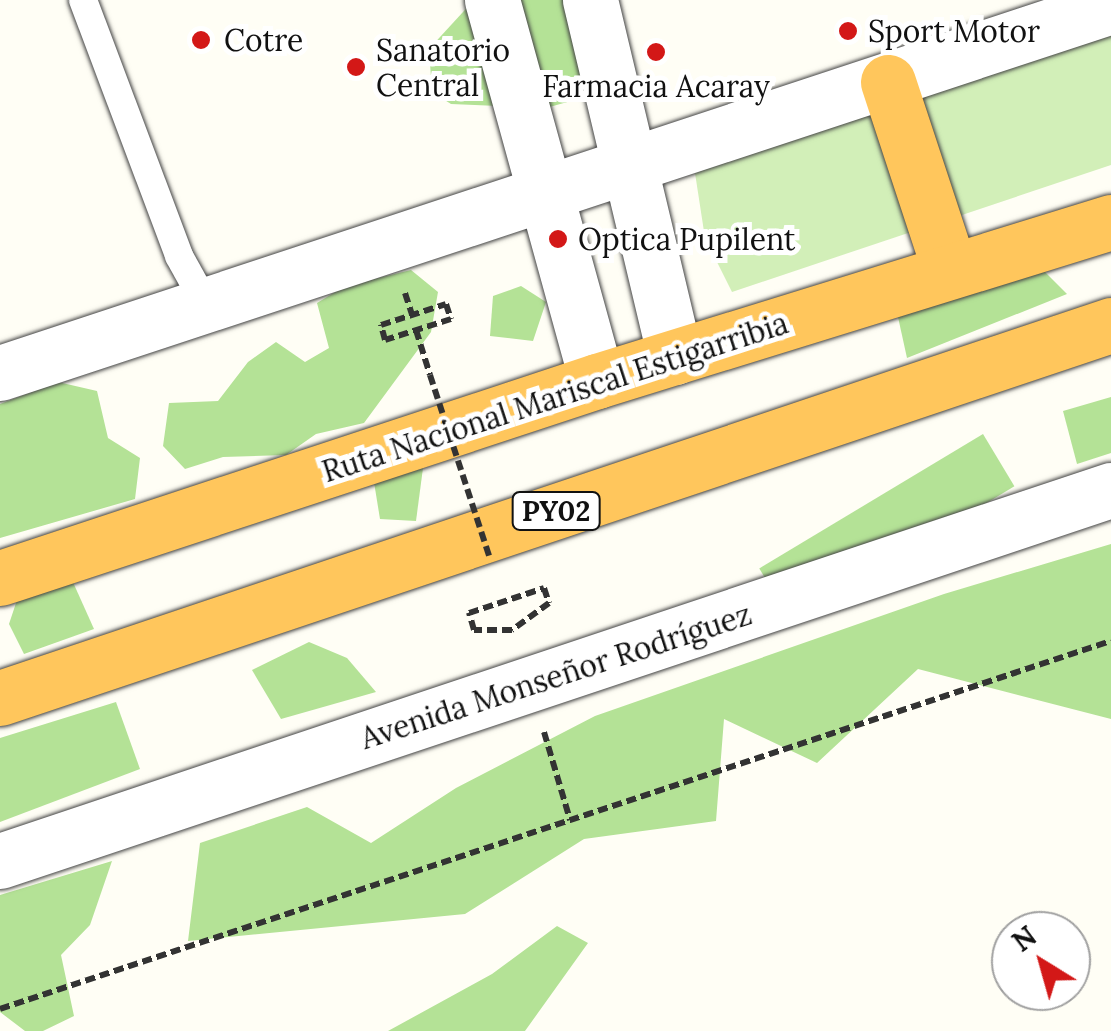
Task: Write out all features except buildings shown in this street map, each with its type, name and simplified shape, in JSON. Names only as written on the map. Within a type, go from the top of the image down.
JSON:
[{"type":"highway","points":[[888,82],[950,272]]},
{"type":"highway","name":"Ruta Nacional Mariscal Estigarribia","points":[[0,578],[596,381],[1111,222]]},
{"type":"highway","name":"PY02","points":[[0,698],[1111,325]]},
{"type":"street","points":[[492,0],[596,381]]},
{"type":"street","points":[[590,0],[675,358]]},
{"type":"street","points":[[0,373],[1111,6]]},
{"type":"street","name":"Avenida Monseñor Rodríguez","points":[[0,861],[1111,490]]},
{"type":"lane","points":[[84,0],[179,256],[205,304]]},
{"type":"path","points":[[446,304],[451,319],[416,330],[385,340],[381,324],[446,304]]},
{"type":"path","points":[[416,330],[489,556]]},
{"type":"path","points":[[544,588],[550,603],[512,630],[474,630],[469,613],[504,601],[544,588]]},
{"type":"path","points":[[0,1009],[1111,641]]},
{"type":"path","points":[[529,683],[570,820]]},
{"type":"green space","points":[[474,0],[566,0],[585,97],[546,108],[451,104],[432,92],[429,49]]},
{"type":"green space","points":[[1111,32],[1111,165],[732,292],[705,238],[695,173]]},
{"type":"green space","points":[[1033,260],[1067,294],[907,358],[896,308]]},
{"type":"green space","points":[[411,270],[438,292],[431,332],[364,423],[316,434],[286,455],[223,457],[185,469],[163,446],[169,403],[218,401],[248,362],[276,342],[305,362],[329,348],[317,303],[345,286]]},
{"type":"green space","points":[[521,286],[546,302],[533,341],[490,336],[493,296]]},
{"type":"green space","points":[[58,382],[97,391],[108,438],[140,458],[135,499],[0,538],[0,404]]},
{"type":"green space","points":[[1111,397],[1111,453],[1077,464],[1063,411]]},
{"type":"green space","points":[[983,434],[1014,486],[791,621],[759,568]]},
{"type":"green space","points":[[423,468],[416,521],[380,519],[373,476]]},
{"type":"green space","points":[[1111,544],[1111,719],[918,669],[817,763],[724,719],[716,821],[584,839],[465,914],[188,941],[200,843],[307,807],[371,843],[456,788],[595,716],[944,594]]},
{"type":"green space","points":[[72,580],[94,629],[24,654],[9,624],[19,594]]},
{"type":"green space","points":[[309,642],[347,658],[376,692],[281,719],[252,670]]},
{"type":"green space","points":[[116,702],[140,769],[0,822],[0,738]]},
{"type":"green space","points":[[112,861],[90,925],[61,955],[74,1016],[43,1031],[25,1031],[0,1012],[0,895]]},
{"type":"green space","points":[[557,926],[588,943],[525,1031],[388,1031],[492,974]]},
{"type":"place","name":"Sport Motor","points":[[848,31]]},
{"type":"place","name":"Cotre","points":[[201,40]]},
{"type":"place","name":"Farmacia Acaray","points":[[656,52]]},
{"type":"place","name":"Sanatorio Central","points":[[356,67]]},
{"type":"place","name":"Optica Pupilent","points":[[558,239]]}]
